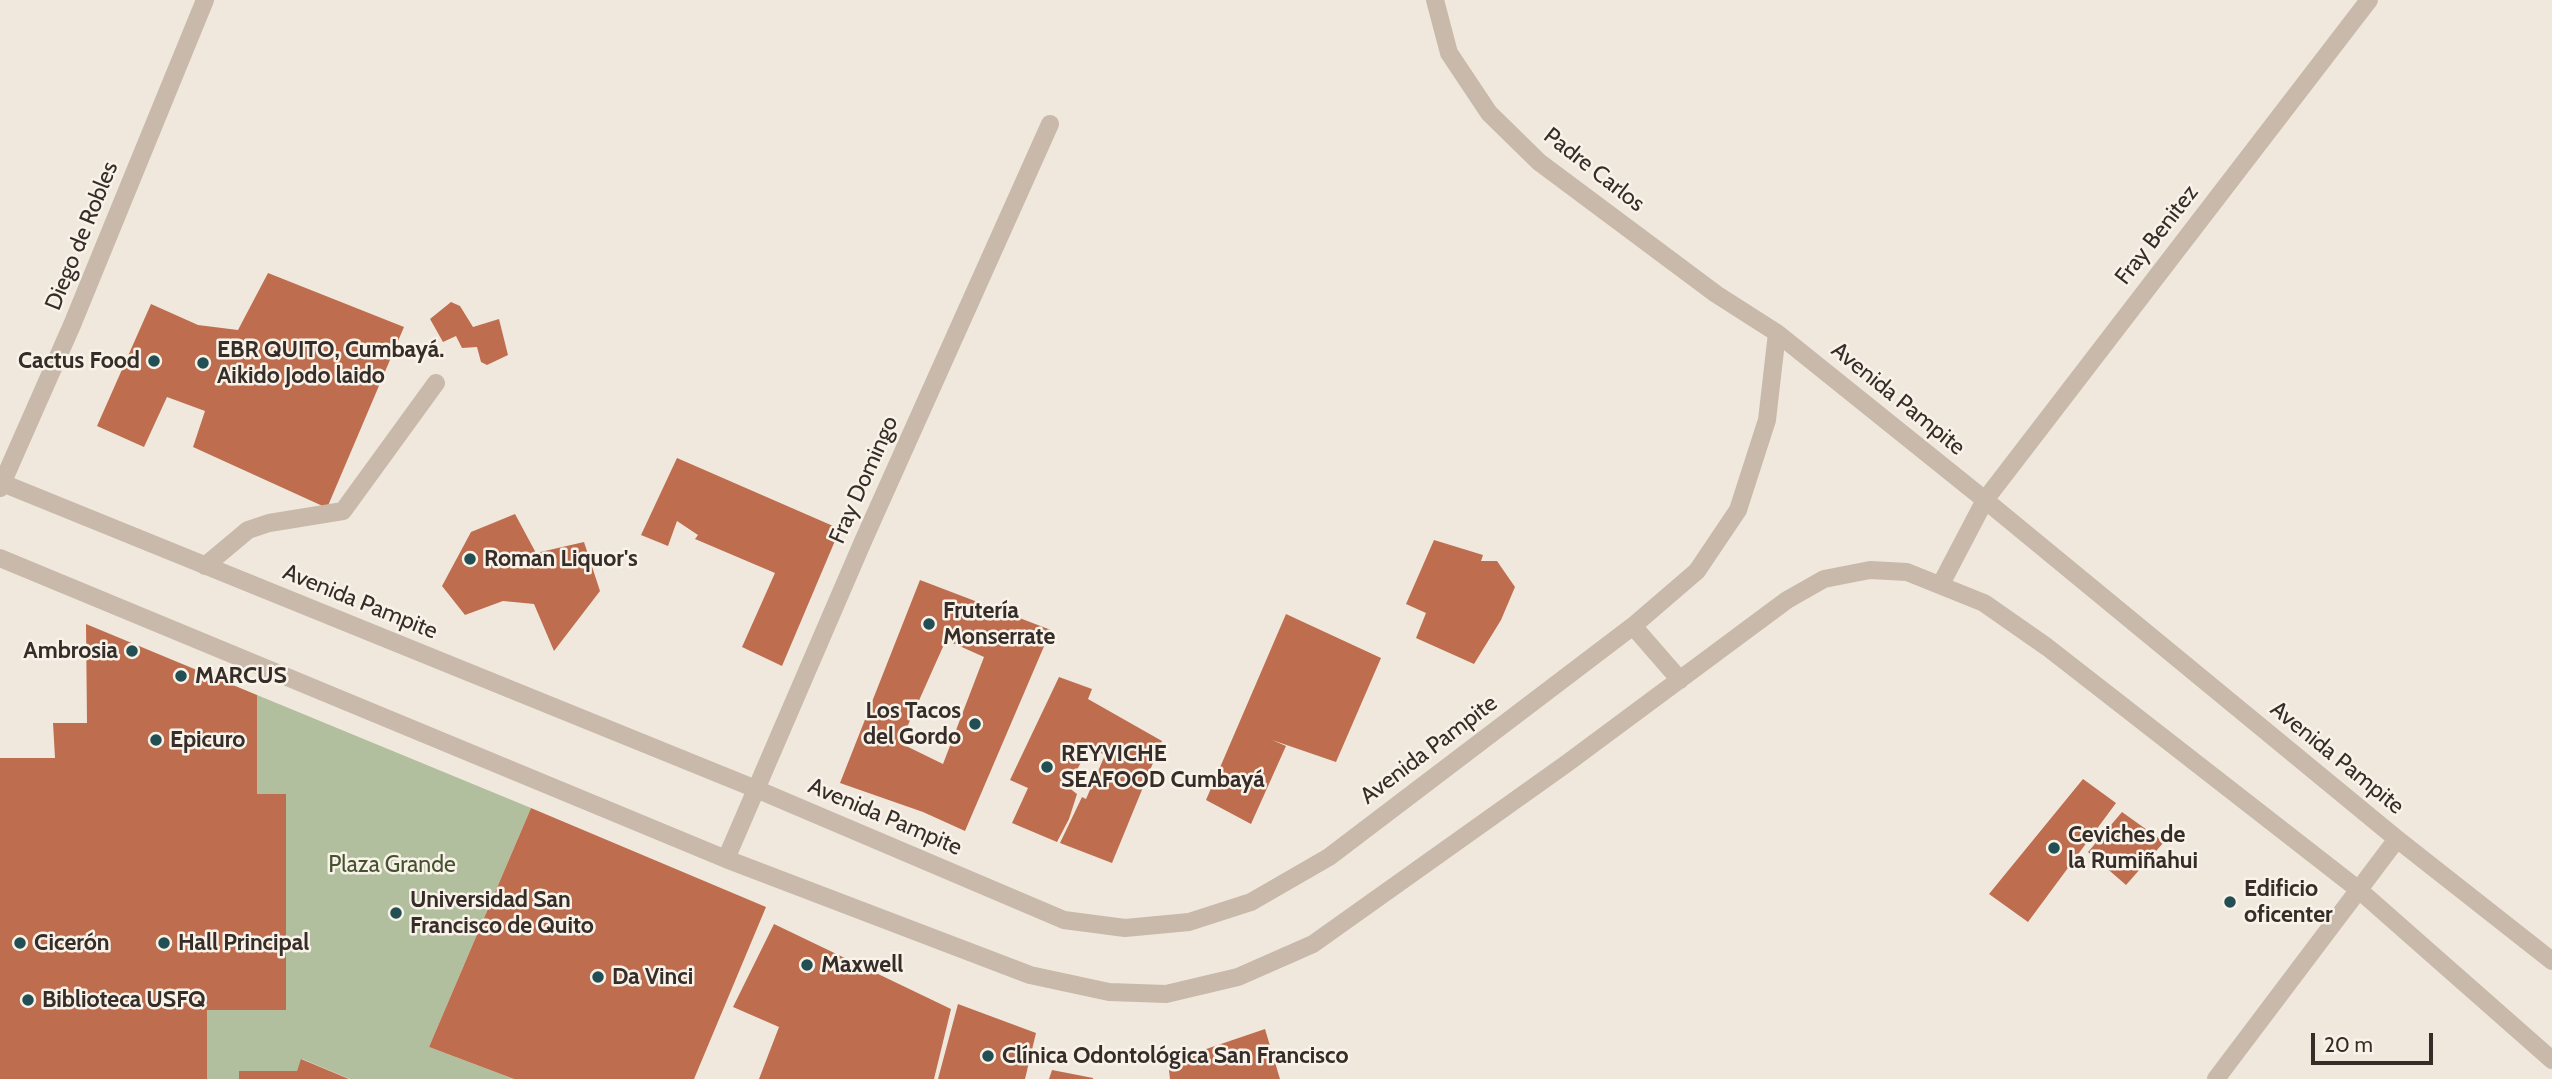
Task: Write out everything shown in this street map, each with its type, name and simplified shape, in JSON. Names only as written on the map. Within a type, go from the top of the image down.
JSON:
[{"type":"street","name":"Diego de Robles","points":[[1,485],[72,325],[205,0]]},
{"type":"street","name":"Padre Carlos","points":[[1435,0],[1449,53],[1489,113],[1539,162],[1716,294],[1777,333]]},
{"type":"street","name":"Fray Benitez","points":[[1941,584],[1985,500],[2369,0]]},
{"type":"street","name":"Fray Domingo","points":[[726,859],[864,539],[1050,124]]},
{"type":"street","name":"Avenida Pampite","points":[[1,485],[756,789],[1064,920],[1125,928],[1189,922],[1251,902],[1329,856],[1633,625],[1698,571],[1738,510],[1767,420],[1777,333]]},
{"type":"street","name":"Avenida Pampite","points":[[1777,333],[1985,500],[2397,839],[2552,961]]},
{"type":"street","points":[[205,566],[248,530],[269,523],[343,511],[436,383]]},
{"type":"street","points":[[0,558],[726,859],[1030,975],[1109,992],[1166,994],[1238,977],[1314,944],[1556,772],[1787,600],[1824,579],[1870,570],[1907,572],[1984,603],[2047,647],[2359,890],[2552,1060]]},
{"type":"street","points":[[1633,625],[1680,680]]},
{"type":"street","points":[[2217,1079],[2397,839]]},
{"type":"green space","name":"Plaza Grande","points":[[257,695],[531,808],[429,1047],[514,1079],[350,1079],[302,1059],[297,1071],[239,1079],[207,1079],[207,1010],[286,1010],[286,795],[257,794]]},
{"type":"building","points":[[268,273],[404,327],[327,508],[193,447],[205,411],[167,397],[144,447],[97,426],[151,304],[198,325],[238,330]]},
{"type":"building","points":[[451,302],[460,306],[473,327],[499,319],[508,355],[487,365],[481,362],[477,347],[462,348],[456,336],[443,342],[430,319]]},
{"type":"building","points":[[677,458],[840,529],[782,666],[742,647],[775,573],[695,539],[698,535],[677,521],[668,546],[641,535]]},
{"type":"building","points":[[515,514],[536,553],[584,542],[600,591],[554,651],[534,604],[503,601],[465,615],[442,586],[471,532]]},
{"type":"building","points":[[1434,540],[1483,555],[1481,561],[1497,561],[1515,587],[1501,620],[1474,664],[1416,638],[1426,613],[1406,604]]},
{"type":"building","points":[[920,580],[1051,630],[965,831],[923,812],[840,783]],"holes":[[[946,640],[984,657],[943,764],[900,743]]]},
{"type":"building","points":[[1286,614],[1381,658],[1336,762],[1272,740],[1286,746],[1251,824],[1206,800]]},
{"type":"building","points":[[86,624],[257,695],[257,794],[286,794],[286,1010],[207,1010],[207,1079],[0,1079],[0,758],[55,758],[53,723],[87,723]]},
{"type":"building","name":"REYVICHE SEAFOOD Cumbayá","points":[[1059,677],[1092,689],[1088,699],[1162,741],[1112,863],[1060,843],[1082,797],[1086,799],[1105,755],[1089,747],[1068,787],[1077,794],[1069,819],[1057,842],[1012,823],[1028,788],[1010,780]]},
{"type":"building","name":"Ceviches de la Rumiñahui","points":[[2083,779],[2116,803],[2028,922],[1989,894]]},
{"type":"building","name":"Da Vinci","points":[[531,808],[766,907],[694,1079],[514,1079],[429,1047]]},
{"type":"building","points":[[2122,812],[2164,842],[2126,885],[2088,852]]},
{"type":"building","name":"Maxwell","points":[[774,924],[951,1009],[934,1079],[759,1079],[779,1027],[733,1007]]},
{"type":"building","name":"Clínica Odontológica San Francisco","points":[[958,1004],[1036,1033],[1025,1079],[938,1079]]},
{"type":"building","points":[[1265,1029],[1280,1079],[1170,1079],[1168,1062]]},
{"type":"building","points":[[301,1059],[349,1079],[239,1079],[239,1071],[297,1071]]},
{"type":"building","points":[[1052,1070],[1093,1078],[1093,1079],[1049,1079]]},
{"type":"place","name":"Cactus Food","points":[[154,361]]},
{"type":"place","name":"EBR QUITO, Cumbayá. Aikido Jodo laido","points":[[203,363]]},
{"type":"place","name":"Roman Liquor's","points":[[470,559]]},
{"type":"place","name":"Frutería Monserrate","points":[[929,624]]},
{"type":"place","name":"Ambrosia","points":[[132,651]]},
{"type":"place","name":"MARCUS","points":[[181,676]]},
{"type":"place","name":"Los Tacos del Gordo","points":[[975,724]]},
{"type":"place","name":"Epicuro","points":[[156,740]]},
{"type":"place","name":"REYVICHE SEAFOOD Cumbayá","points":[[1047,767]]},
{"type":"place","name":"Ceviches de la Rumiñahui","points":[[2054,848]]},
{"type":"place","name":"Edificio oficenter","points":[[2230,902]]},
{"type":"place","name":"Universidad San Francisco de Quito","points":[[396,913]]},
{"type":"place","name":"Cicerón","points":[[20,943]]},
{"type":"place","name":"Hall Principal","points":[[164,943]]},
{"type":"place","name":"Maxwell","points":[[807,965]]},
{"type":"place","name":"Da Vinci","points":[[598,977]]},
{"type":"place","name":"Biblioteca USFQ","points":[[28,1000]]},
{"type":"place","name":"Clínica Odontológica San Francisco","points":[[988,1056]]}]
